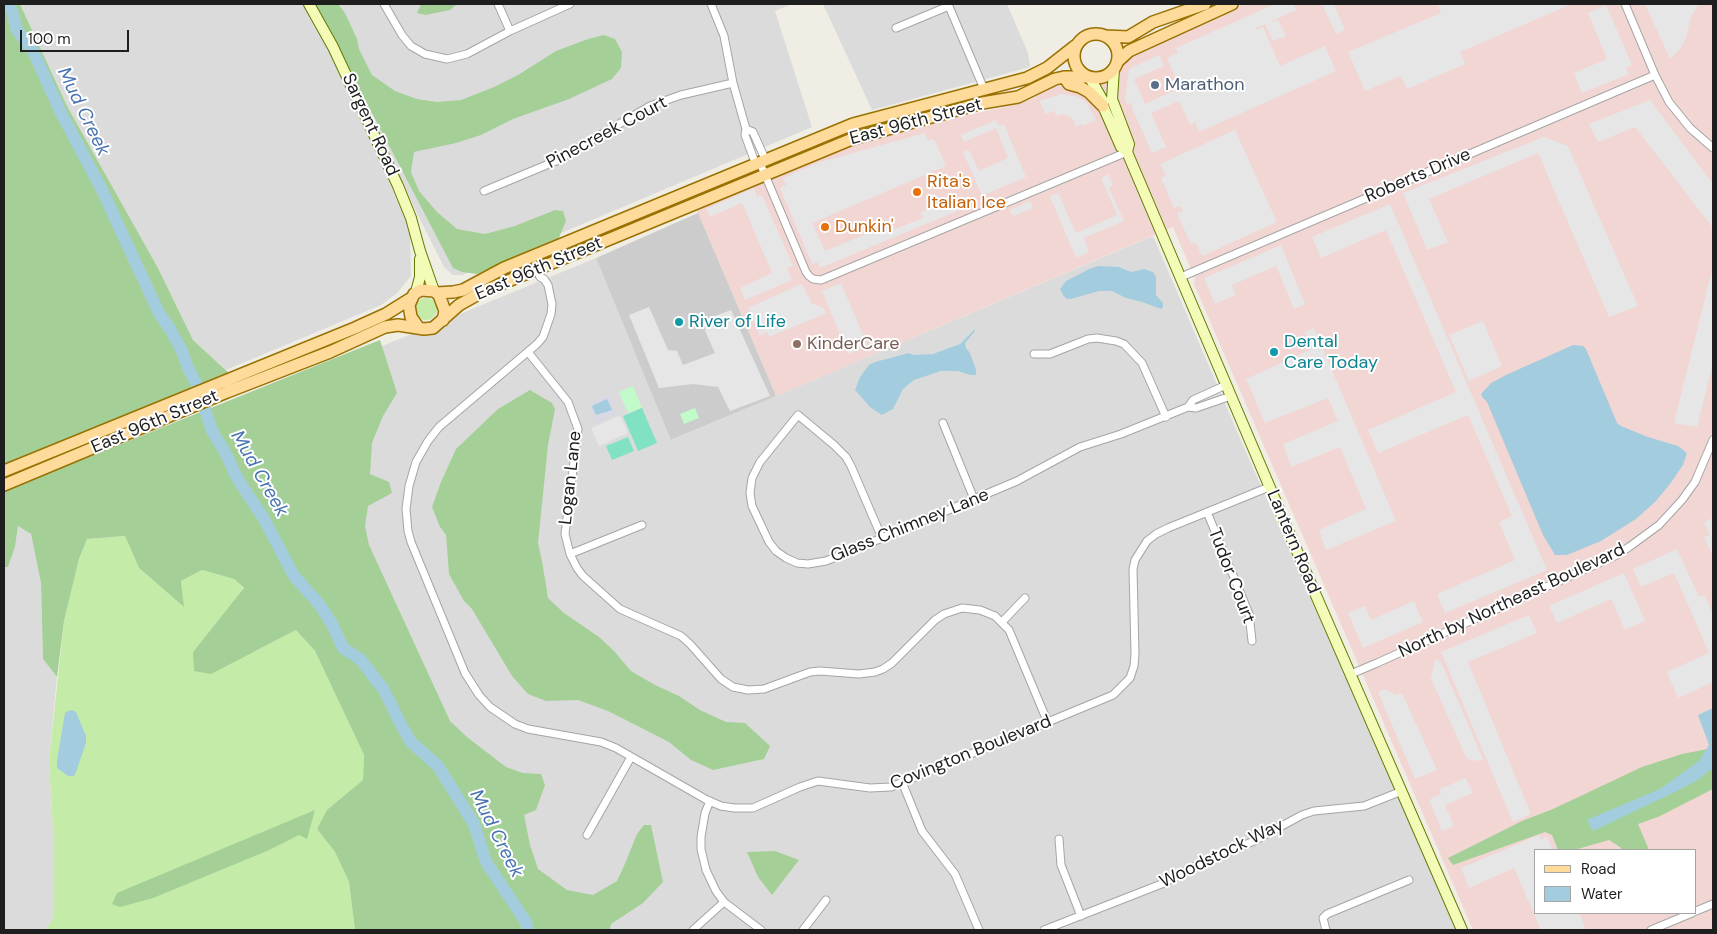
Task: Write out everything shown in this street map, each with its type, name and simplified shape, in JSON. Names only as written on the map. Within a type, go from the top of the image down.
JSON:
[{"type":"main road","points":[[1205,4],[1153,22],[1128,37],[1119,38],[1092,33],[1079,40],[1075,46],[1073,54],[1076,68],[1089,77],[1102,77],[1109,74],[1129,51],[1232,4]]},
{"type":"main road","points":[[1106,36],[1112,40],[1116,47],[1118,54],[1116,65]]},
{"type":"main road","name":"East 96th Street","points":[[4,485],[376,319],[392,311],[424,289],[436,292],[460,291],[495,272],[589,232],[853,124],[1021,80],[1053,64],[1075,46]]},
{"type":"main road","points":[[1064,77],[1069,84],[1089,92],[1103,106]]},
{"type":"main road","name":"East 96th Street","points":[[225,387],[336,350],[389,326],[401,325],[430,329],[476,295],[862,135],[982,103],[1018,97],[1052,80],[1064,77],[1089,77]]},
{"type":"main road","points":[[536,269],[536,264],[539,260],[567,248],[589,232]]},
{"type":"main road","points":[[436,292],[442,299],[445,311],[443,320]]},
{"type":"main road","points":[[413,295],[410,314],[418,328]]},
{"type":"main road","name":"East 96th Street","points":[[4,471],[177,407]]},
{"type":"street","name":"Sargent Road","points":[[309,4],[334,47],[398,186],[436,292]]},
{"type":"street","points":[[384,4],[409,43],[422,53],[436,58],[452,58],[464,55],[510,31],[570,4]]},
{"type":"street","points":[[498,4],[510,31]]},
{"type":"street","points":[[712,4],[724,36],[733,83],[746,129],[745,135],[761,163],[806,272],[813,278],[821,280],[1128,152]]},
{"type":"street","points":[[1625,4],[1655,75],[1678,115],[1713,148]]},
{"type":"street","points":[[896,28],[948,5],[984,89]]},
{"type":"street","name":"Lantern Road","points":[[1116,65],[1112,99],[1129,144],[1128,152],[1180,278],[1462,930]]},
{"type":"street","name":"Roberts Drive","points":[[1180,278],[1655,75]]},
{"type":"street","name":"Lantern Road","points":[[1089,77],[1103,101],[1103,106],[1121,147],[1128,152]]},
{"type":"street","name":"Pinecreek Court","points":[[484,191],[556,161],[650,106],[681,95],[733,83]]},
{"type":"street","name":"Sargent Road","points":[[413,295],[420,277],[420,251]]},
{"type":"street","points":[[544,279],[548,264]]},
{"type":"street","name":"Covington Boulevard","points":[[536,269],[540,277],[544,279],[550,293],[551,314],[543,336],[528,352],[439,427],[428,441],[416,462],[409,486],[406,509],[411,542],[465,673],[479,695],[490,707],[515,724],[528,729],[601,742],[710,801],[728,807],[748,808],[757,806],[818,781],[870,788],[891,786],[1113,695],[1130,678],[1134,666],[1136,654],[1133,569],[1135,560],[1147,541],[1156,534],[1270,487]]},
{"type":"street","points":[[1034,354],[1050,354],[1088,339],[1097,338],[1124,344],[1142,363],[1166,417]]},
{"type":"street","name":"Logan Lane","points":[[528,352],[568,402],[578,429],[566,534],[570,554],[577,568],[614,605],[625,612],[681,636],[722,679],[733,687],[748,690],[764,689],[810,672],[859,674],[882,669],[892,663],[935,620],[953,610],[962,608],[980,610],[989,613],[1002,622],[1013,638],[1048,723]]},
{"type":"street","name":"Glass Chimney Lane","points":[[882,538],[846,457],[798,415],[760,462],[750,485],[752,506],[769,542],[786,558],[798,563],[808,564],[826,561],[882,538],[974,499],[1018,481],[1080,447],[1121,434],[1188,407],[1193,400],[1226,384]]},
{"type":"street","name":"Glass Chimney Lane","points":[[1188,407],[1196,408],[1231,396]]},
{"type":"street","points":[[943,423],[974,499]]},
{"type":"street","name":"North by Northeast Boulevard","points":[[1351,674],[1617,555],[1659,525],[1682,500],[1695,482],[1713,440]]},
{"type":"street","name":"Tudor Court","points":[[1207,512],[1249,614],[1252,641]]},
{"type":"street","points":[[570,554],[642,525]]},
{"type":"street","points":[[1002,622],[1025,598]]},
{"type":"street","points":[[587,835],[631,757]]},
{"type":"street","points":[[902,782],[922,831],[955,874],[979,930]]},
{"type":"street","name":"Woodstock Way","points":[[1044,930],[1164,883],[1205,861],[1254,841],[1302,814],[1364,806],[1402,791]]},
{"type":"street","points":[[710,801],[702,826],[701,849],[706,870],[716,891],[724,902],[761,930]]},
{"type":"street","points":[[1059,839],[1058,848],[1061,866],[1081,916]]},
{"type":"street","points":[[1326,930],[1323,918],[1328,914],[1409,880]]},
{"type":"street","points":[[803,930],[826,900]]},
{"type":"street","points":[[693,930],[724,902]]},
{"type":"street","points":[[1697,911],[1713,904]]},
{"type":"street","points":[[1651,930],[1690,914]]},
{"type":"shaded area","points":[[20,4],[304,4],[323,38],[407,222],[410,236],[411,276],[397,293],[381,305],[226,370],[193,340],[158,268],[67,106]]},
{"type":"shaded area","points":[[312,4],[792,4],[775,11],[812,127],[462,275],[453,275],[444,267]]},
{"type":"shaded area","points":[[823,4],[1007,4],[1028,53],[1030,67],[872,110]]},
{"type":"shaded area","points":[[1244,4],[1713,4],[1713,930],[1473,930],[1194,284],[1195,279],[1173,227],[776,396],[695,206],[872,135],[1015,105],[1032,99],[1056,86],[1103,84],[1110,81],[1120,71],[1130,57],[1146,47]]},
{"type":"shaded area","points":[[1275,4],[1293,4],[1296,10],[1272,21],[1278,20],[1286,36],[1273,41],[1265,24],[1255,28],[1256,30],[1263,27],[1280,66],[1325,46],[1336,71],[1199,132],[1195,122],[1190,125],[1179,101],[1151,113],[1166,147],[1152,153],[1131,106],[1133,105],[1132,103],[1127,104],[1125,99],[1129,69],[1159,55],[1164,66],[1134,79],[1145,104],[1180,88],[1167,58],[1178,53],[1176,48]]},
{"type":"shaded area","points":[[1322,4],[1334,4],[1345,30],[1336,34]]},
{"type":"shaded area","points":[[1438,4],[1572,4],[1460,52],[1465,64],[1407,89],[1401,76],[1365,91],[1348,52],[1441,13]]},
{"type":"shaded area","points":[[1645,4],[1700,4],[1691,17],[1686,38],[1680,49],[1670,59]]},
{"type":"shaded area","points":[[1606,5],[1632,65],[1626,68],[1629,74],[1582,93],[1574,73],[1607,59],[1588,13]]},
{"type":"shaded area","points":[[1061,94],[1076,96],[1083,100],[1096,120],[1076,127],[1073,119],[1068,116],[1062,114],[1057,116],[1054,111],[1045,114],[1040,101]]},
{"type":"shaded area","points":[[1650,100],[1713,184],[1713,228],[1635,127],[1598,142],[1589,124]]},
{"type":"shaded area","points":[[996,120],[998,126],[1004,124],[1026,177],[982,196],[963,152],[969,150],[979,171],[1008,158],[996,128],[964,142],[961,135]]},
{"type":"shaded area","points":[[1235,130],[1277,222],[1202,256],[1196,243],[1191,244],[1177,214],[1183,211],[1180,206],[1174,208],[1161,178],[1166,176],[1160,164]]},
{"type":"shaded area","points":[[925,133],[928,140],[934,139],[946,166],[812,223],[825,251],[891,224],[895,229],[923,218],[921,212],[957,196],[962,209],[820,268],[818,262],[812,264],[780,188],[786,185],[783,178],[817,163]]},
{"type":"shaded area","points":[[1544,137],[1568,146],[1638,306],[1609,317],[1538,153],[1429,199],[1448,242],[1427,250],[1403,193]]},
{"type":"shaded area","points":[[1108,174],[1113,185],[1109,188],[1124,221],[1084,238],[1089,252],[1076,258],[1050,197],[1058,193],[1076,233],[1117,215],[1101,178]]},
{"type":"shaded area","points":[[754,188],[757,197],[762,195],[793,266],[787,268],[792,280],[745,300],[740,288],[772,273],[742,203],[710,217],[706,209]]},
{"type":"shaded area","points":[[1030,201],[1033,208],[1013,216],[1010,210]]},
{"type":"shaded area","points":[[1390,204],[1547,570],[1445,613],[1437,594],[1515,560],[1499,522],[1512,516],[1468,415],[1378,453],[1368,430],[1456,392],[1386,230],[1321,258],[1312,237]]},
{"type":"shaded area","points":[[698,213],[776,396],[671,440],[596,258]]},
{"type":"shaded area","points":[[1153,236],[1242,443],[1418,840],[1455,930],[535,930],[285,386],[596,258],[672,440]]},
{"type":"shaded area","points":[[1281,245],[1305,304],[1294,309],[1276,266],[1232,285],[1236,295],[1215,304],[1204,278]]},
{"type":"shaded area","points":[[1713,266],[1713,364],[1697,427],[1674,423]]},
{"type":"shaded area","points":[[841,283],[868,346],[848,354],[822,291]]},
{"type":"shaded area","points":[[801,284],[806,291],[807,297],[810,297],[811,303],[822,307],[827,313],[769,337],[767,332],[760,336],[748,308]]},
{"type":"shaded area","points":[[649,307],[668,350],[677,351],[683,365],[715,353],[705,331],[707,319],[731,310],[770,396],[730,411],[718,387],[693,384],[659,388],[629,315]]},
{"type":"shaded area","points":[[1483,321],[1502,366],[1469,381],[1449,335]]},
{"type":"shaded area","points":[[1314,328],[1396,521],[1326,550],[1319,530],[1366,509],[1340,447],[1291,467],[1283,444],[1338,421],[1328,398],[1265,423],[1246,379],[1312,349],[1305,332]]},
{"type":"shaded area","points":[[611,395],[615,403],[612,405],[617,414],[597,423],[589,405]]},
{"type":"shaded area","points":[[620,415],[628,433],[599,446],[591,428]]},
{"type":"shaded area","points":[[1713,518],[1713,557],[1704,537],[1710,535],[1704,522]]},
{"type":"shaded area","points":[[18,526],[31,534],[41,583],[43,659],[57,677],[49,761],[53,829],[53,919],[47,928],[41,930],[4,930],[4,567],[8,567],[15,547]]},
{"type":"shaded area","points":[[1677,549],[1699,597],[1705,595],[1713,615],[1713,682],[1678,698],[1667,672],[1709,653],[1674,573],[1641,587],[1633,569]]},
{"type":"shaded area","points":[[1624,573],[1645,621],[1625,630],[1611,599],[1557,623],[1549,606]]},
{"type":"shaded area","points":[[1414,601],[1423,622],[1363,648],[1348,613],[1365,606],[1371,620]]},
{"type":"shaded area","points":[[1529,615],[1537,633],[1468,662],[1531,814],[1513,822],[1441,652]]},
{"type":"shaded area","points":[[1435,659],[1441,662],[1483,759],[1477,761],[1467,759],[1431,679]]},
{"type":"shaded area","points":[[1385,689],[1396,695],[1402,693],[1437,770],[1415,779],[1378,692]]},
{"type":"shaded area","points":[[1466,778],[1473,793],[1445,805],[1454,826],[1442,831],[1429,800],[1441,794],[1440,789]]},
{"type":"shaded area","points":[[1539,835],[1541,840],[1547,837],[1553,849],[1534,849],[1534,914],[1514,868],[1469,888],[1461,868]]},
{"type":"shaded area","points":[[1534,914],[1579,914],[1586,930],[1541,930]]},
{"type":"green space","points":[[4,4],[20,4],[67,106],[158,268],[193,340],[230,374],[4,466]]},
{"type":"green space","points":[[315,4],[338,4],[345,13],[357,39],[359,49],[372,75],[395,91],[417,99],[437,102],[461,100],[494,87],[518,75],[556,51],[588,39],[604,35],[615,39],[622,52],[621,68],[612,79],[569,99],[513,119],[481,135],[456,143],[414,152],[411,172],[419,191],[437,212],[457,229],[485,234],[515,226],[555,210],[563,211],[566,221],[558,240],[477,274],[462,272],[453,268]]},
{"type":"green space","points":[[421,4],[457,4],[450,10],[426,15],[417,13]]},
{"type":"green space","points":[[426,298],[434,301],[437,309],[434,317],[426,320],[418,317],[415,309],[418,301]]},
{"type":"green space","points":[[380,340],[397,393],[383,416],[372,443],[370,474],[389,482],[392,493],[368,506],[365,526],[369,545],[450,721],[467,737],[506,767],[523,773],[541,774],[545,785],[536,810],[524,815],[530,845],[538,869],[567,890],[593,895],[617,881],[637,834],[644,825],[651,825],[663,882],[643,903],[611,924],[610,930],[355,930],[349,882],[335,852],[317,829],[327,810],[363,780],[364,755],[315,651],[296,630],[211,674],[194,671],[193,652],[244,588],[234,579],[202,570],[181,581],[184,607],[139,568],[125,536],[87,539],[79,559],[64,621],[57,677],[43,659],[41,583],[31,534],[18,526],[15,547],[8,567],[4,567],[4,491]]},
{"type":"green space","points":[[633,386],[642,408],[628,413],[619,392]]},
{"type":"green space","points":[[530,390],[552,403],[555,409],[548,445],[538,543],[548,598],[564,613],[599,637],[631,671],[679,696],[700,710],[726,722],[745,723],[770,746],[764,759],[713,770],[691,760],[669,742],[608,711],[578,700],[546,701],[528,694],[512,676],[472,609],[464,601],[449,574],[446,535],[440,527],[432,507],[456,449],[498,409]]},
{"type":"green space","points":[[642,408],[657,443],[638,451],[623,416]]},
{"type":"green space","points":[[695,408],[699,418],[684,424],[680,414]]},
{"type":"green space","points":[[628,437],[634,451],[612,460],[606,446]]},
{"type":"green space","points":[[125,536],[139,568],[183,606],[181,581],[202,570],[234,579],[244,589],[193,652],[254,652],[296,630],[315,651],[364,755],[363,780],[328,810],[317,829],[335,852],[349,882],[355,930],[41,930],[47,928],[53,918],[53,829],[49,761],[64,621],[79,559],[87,539]]},
{"type":"green space","points":[[1713,748],[1713,789],[1658,817],[1638,824],[1649,849],[1621,849],[1609,840],[1578,849],[1558,849],[1552,835],[1545,832],[1453,865],[1448,858],[1522,821],[1553,809],[1642,767],[1682,754]]},
{"type":"green space","points":[[315,810],[307,839],[299,835],[267,851],[153,898],[120,907],[112,904],[117,893]]},
{"type":"green space","points":[[775,851],[799,860],[772,895],[758,877],[747,852]]},
{"type":"water","points":[[1099,266],[1119,267],[1131,272],[1144,269],[1153,272],[1156,277],[1156,295],[1163,303],[1163,307],[1161,309],[1126,298],[1112,291],[1099,291],[1071,299],[1067,299],[1063,295],[1060,289],[1066,281]]},
{"type":"water","points":[[975,329],[965,343],[976,370],[976,375],[958,371],[941,371],[914,380],[903,389],[893,409],[882,415],[870,407],[855,390],[860,377],[869,365],[909,353],[913,355],[933,354],[960,344]]},
{"type":"water","points":[[1573,345],[1583,346],[1586,349],[1617,423],[1648,437],[1678,446],[1687,453],[1683,465],[1670,484],[1655,502],[1636,519],[1601,541],[1567,555],[1555,555],[1543,535],[1487,402],[1481,394],[1491,383],[1506,375]]},
{"type":"water","points":[[607,399],[612,410],[596,415],[592,406]]},
{"type":"water","points":[[1713,708],[1713,768],[1683,788],[1593,831],[1587,820],[1660,789],[1699,761],[1709,745],[1698,715]]},
{"type":"water","points":[[72,710],[76,712],[86,736],[86,743],[74,776],[68,776],[57,768],[57,760],[65,713]]},
{"type":"waterway","name":"Mud Creek","points":[[7,4],[12,11],[17,30],[33,51],[61,113],[101,188],[159,313],[182,351],[197,385],[212,431],[226,454],[237,478],[264,519],[294,576],[319,604],[332,624],[343,648],[360,659],[384,690],[411,742],[438,766],[474,824],[486,862],[526,922],[528,930]]},
{"type":"place","name":"Marathon","points":[[1155,85]]},
{"type":"place","name":"Rita's Italian Ice","points":[[917,192]]},
{"type":"place","name":"Dunkin'","points":[[825,227]]},
{"type":"place","name":"River of Life","points":[[679,322]]},
{"type":"place","name":"KinderCare","points":[[797,344]]},
{"type":"place","name":"Dental Care Today","points":[[1274,352]]}]
